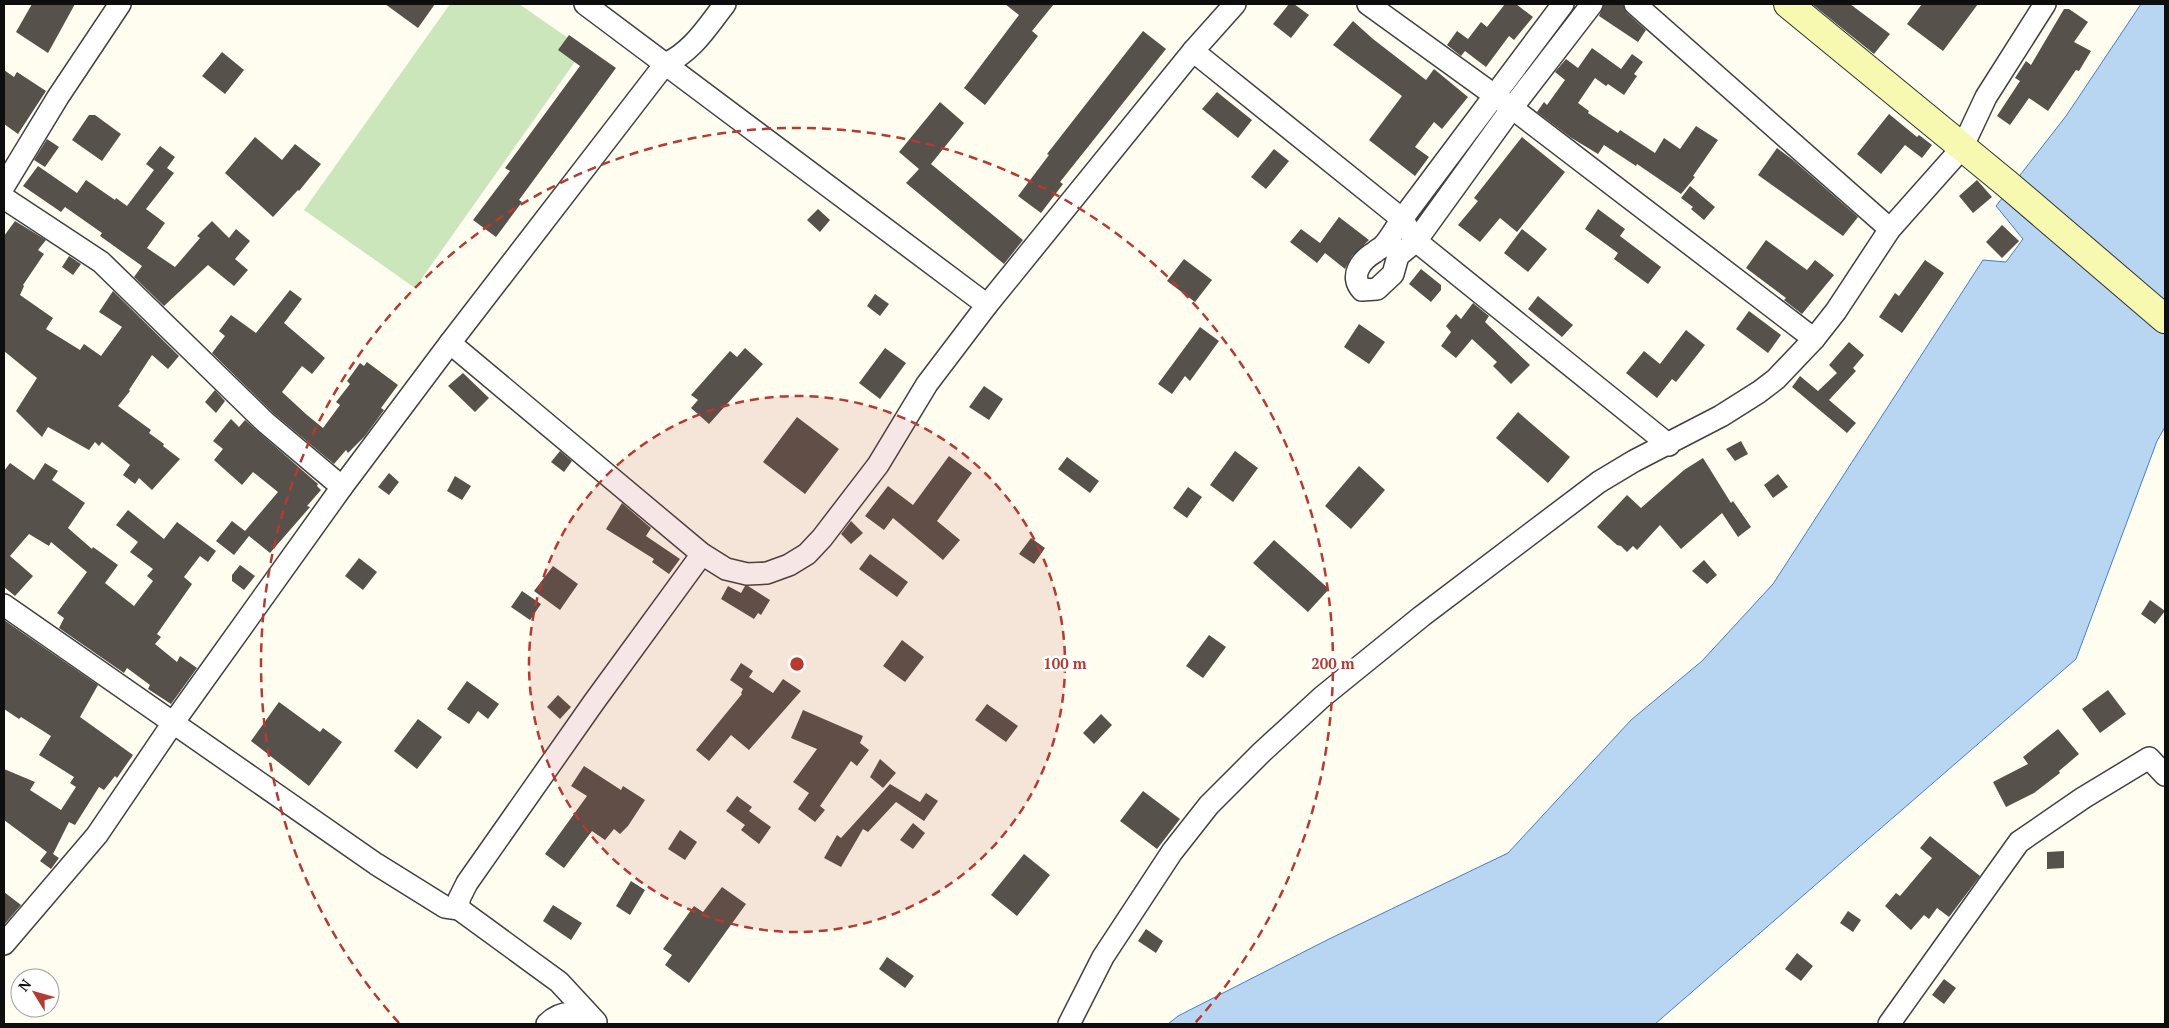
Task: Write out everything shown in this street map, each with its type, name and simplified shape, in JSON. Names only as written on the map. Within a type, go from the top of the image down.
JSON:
[{"type":"main road","points":[[1788,4],[2006,183],[2165,319]]},
{"type":"street","points":[[4,186],[58,97],[120,4]]},
{"type":"street","points":[[586,4],[987,305]]},
{"type":"street","points":[[4,944],[97,835],[173,723],[342,487],[450,343],[665,64],[682,55],[691,47],[725,4]]},
{"type":"street","points":[[450,343],[702,554],[726,569],[747,574],[767,573],[789,565],[807,554],[822,538],[878,464],[928,384],[987,305],[1193,51],[1235,4]]},
{"type":"street","points":[[1368,4],[1512,108],[1814,338]]},
{"type":"street","points":[[1563,4],[1383,247],[1371,254],[1359,268],[1356,273],[1356,284],[1367,291],[1381,287],[1393,274],[1398,256],[1416,240],[1512,108],[1592,4]]},
{"type":"street","points":[[1635,4],[1890,229]]},
{"type":"street","points":[[1069,1024],[1103,957],[1172,852],[1209,804],[1322,697],[1437,604],[1599,482],[1634,461],[1669,445],[1721,416],[1776,379],[1836,311],[1890,229],[1962,148],[1986,97],[2045,4]]},
{"type":"street","points":[[1193,51],[1402,219],[1416,240],[1669,445]]},
{"type":"street","points":[[4,198],[101,262],[265,422],[342,487]]},
{"type":"street","points":[[459,909],[459,899],[467,883],[563,745],[702,554]]},
{"type":"street","points":[[4,605],[376,864],[437,902],[452,909],[459,909],[559,982],[598,1023]]},
{"type":"street","points":[[1889,1024],[2019,842],[2083,798],[2149,758],[2165,775]]},
{"type":"street","points":[[547,1024],[559,1015],[570,1012],[598,1023]]},
{"type":"green space","points":[[450,4],[519,4],[584,49],[415,288],[304,210]]},
{"type":"water","points":[[2141,4],[2165,4],[2165,427],[2157,441],[2076,659],[1655,1024],[1168,1024],[1178,1016],[1329,939],[1508,853],[1631,720],[1702,661],[1773,584],[1983,260],[2006,262],[2023,239],[1996,206],[2066,116]]},
{"type":"building","points":[[32,4],[75,4],[48,53],[16,32]]},
{"type":"building","points":[[385,4],[435,4],[418,28]]},
{"type":"building","points":[[1005,4],[1054,4],[1032,31],[1038,36],[985,105],[964,88],[1019,15]]},
{"type":"building","points":[[1289,4],[1294,4],[1309,15],[1291,38],[1273,24]]},
{"type":"building","points":[[1505,4],[1516,4],[1533,17],[1514,40],[1509,36],[1486,67],[1465,51],[1461,56],[1447,45],[1457,31],[1468,39],[1481,22],[1487,27]]},
{"type":"building","points":[[1604,4],[1623,4],[1627,13],[1646,30],[1638,42],[1599,16]]},
{"type":"building","points":[[1812,4],[1850,4],[1890,34],[1874,54]]},
{"type":"building","points":[[1922,4],[1978,4],[1943,51],[1907,24]]},
{"type":"building","points":[[2064,9],[2069,9],[2088,22],[2074,42],[2091,51],[2079,71],[2076,70],[2048,111],[2029,98],[2010,125],[1997,116],[2020,81],[2015,78],[2026,61],[2031,65]]},
{"type":"building","points":[[1353,21],[1426,80],[1434,69],[1468,97],[1442,129],[1434,122],[1415,147],[1429,157],[1415,176],[1369,140],[1402,96],[1333,45]]},
{"type":"building","points":[[1143,31],[1166,49],[1060,182],[1063,184],[1041,213],[1018,196],[1049,155],[1047,154]]},
{"type":"building","points":[[569,35],[616,68],[519,200],[522,202],[496,237],[473,220],[510,171],[505,168],[580,66],[558,50]]},
{"type":"building","points":[[1592,48],[1621,69],[1632,54],[1643,62],[1634,74],[1637,76],[1624,95],[1595,78],[1578,103],[1589,111],[1588,113],[1618,133],[1620,130],[1655,153],[1664,138],[1680,149],[1696,126],[1718,140],[1693,176],[1695,177],[1681,194],[1637,164],[1636,166],[1604,145],[1598,154],[1570,137],[1537,112],[1544,102],[1547,105],[1565,80],[1555,72],[1566,59],[1578,68]]},
{"type":"building","points":[[222,52],[244,70],[225,94],[202,76]]},
{"type":"building","points":[[4,70],[14,77],[17,72],[46,91],[18,134],[4,124]]},
{"type":"building","points":[[1217,92],[1252,120],[1238,138],[1202,109]]},
{"type":"building","points":[[940,102],[964,123],[931,164],[1023,240],[1004,264],[906,183],[919,169],[899,152]]},
{"type":"building","points":[[1889,114],[1917,137],[1919,135],[1932,145],[1922,158],[1905,145],[1881,174],[1857,154]]},
{"type":"building","points":[[89,115],[95,115],[121,134],[102,161],[72,140]]},
{"type":"building","points":[[255,137],[282,160],[295,144],[321,164],[299,191],[273,217],[225,173]]},
{"type":"building","points":[[1522,137],[1565,172],[1517,232],[1500,218],[1480,242],[1458,225],[1478,201],[1474,198]]},
{"type":"building","points":[[47,139],[59,147],[45,167],[34,160]]},
{"type":"building","points":[[160,146],[175,157],[167,168],[174,173],[146,209],[165,223],[147,248],[175,267],[200,238],[197,236],[212,221],[229,238],[236,229],[250,241],[235,259],[248,270],[234,286],[208,265],[164,306],[134,277],[142,266],[100,236],[102,233],[65,207],[61,212],[23,186],[38,166],[77,193],[86,180],[127,206],[154,170],[146,164]]},
{"type":"building","points":[[1777,148],[1858,217],[1843,236],[1758,175]]},
{"type":"building","points":[[1274,149],[1289,161],[1266,189],[1251,177]]},
{"type":"building","points":[[1977,180],[1992,197],[1973,213],[1959,196]]},
{"type":"building","points":[[1690,186],[1715,207],[1704,220],[1691,209],[1693,207],[1681,198]]},
{"type":"building","points":[[818,209],[830,220],[820,232],[807,220]]},
{"type":"building","points":[[1598,209],[1625,229],[1620,236],[1661,267],[1648,284],[1614,259],[1618,253],[1585,229]]},
{"type":"building","points":[[1339,217],[1369,240],[1352,256],[1345,269],[1325,253],[1317,263],[1290,242],[1301,229],[1320,243]]},
{"type":"building","points":[[15,221],[46,240],[38,250],[44,254],[23,285],[20,295],[53,318],[46,329],[80,350],[84,344],[101,356],[122,327],[99,312],[113,291],[179,356],[168,369],[152,355],[130,391],[118,406],[151,430],[149,433],[180,459],[152,490],[139,478],[135,484],[123,475],[130,465],[102,442],[99,446],[95,442],[89,450],[48,427],[42,437],[16,411],[37,378],[4,351],[4,236]]},
{"type":"building","points":[[2002,225],[2019,241],[2002,258],[1986,242]]},
{"type":"building","points":[[1522,229],[1547,249],[1528,272],[1504,253]]},
{"type":"building","points":[[1766,240],[1807,270],[1815,260],[1834,275],[1802,314],[1784,300],[1786,298],[1746,268]]},
{"type":"building","points":[[69,256],[81,264],[73,275],[62,267]]},
{"type":"building","points":[[1184,259],[1212,280],[1195,302],[1167,281]]},
{"type":"building","points":[[1925,260],[1944,273],[1902,333],[1879,317],[1895,293],[1899,296]]},
{"type":"building","points":[[1421,269],[1441,285],[1441,290],[1431,302],[1409,284]]},
{"type":"building","points":[[290,290],[302,299],[284,323],[325,358],[312,374],[302,366],[282,392],[307,415],[323,428],[340,405],[336,402],[350,384],[347,381],[360,363],[364,366],[367,362],[398,385],[381,408],[384,410],[365,436],[348,453],[346,450],[334,464],[273,413],[212,353],[225,336],[219,331],[231,315],[256,333]]},
{"type":"building","points":[[875,294],[889,304],[880,316],[867,306]]},
{"type":"building","points":[[1538,296],[1573,325],[1562,337],[1528,309]]},
{"type":"building","points":[[1473,303],[1489,316],[1485,322],[1530,365],[1511,384],[1493,366],[1497,362],[1472,339],[1456,358],[1441,346],[1451,332],[1446,326],[1456,314],[1461,319]]},
{"type":"building","points":[[1749,311],[1781,335],[1768,353],[1736,329]]},
{"type":"building","points":[[1359,324],[1385,342],[1369,364],[1344,347]]},
{"type":"building","points":[[1200,327],[1219,341],[1190,381],[1185,376],[1172,394],[1158,384]]},
{"type":"building","points":[[1686,330],[1705,345],[1676,382],[1672,379],[1657,398],[1626,373],[1644,351],[1660,364]]},
{"type":"building","points":[[1849,342],[1864,355],[1853,368],[1856,371],[1829,400],[1856,423],[1847,433],[1792,387],[1800,376],[1818,391],[1837,373],[1829,365]]},
{"type":"building","points":[[745,348],[763,364],[709,424],[691,408],[698,400],[691,395],[730,351],[737,357]]},
{"type":"building","points":[[885,348],[906,363],[880,399],[859,383]]},
{"type":"building","points":[[463,373],[489,398],[475,412],[448,386]]},
{"type":"building","points":[[984,386],[1003,399],[989,420],[969,407]]},
{"type":"building","points":[[215,390],[225,401],[216,413],[205,402]]},
{"type":"building","points":[[1518,412],[1570,457],[1548,483],[1496,438]]},
{"type":"building","points":[[797,417],[839,449],[805,494],[763,462]]},
{"type":"building","points":[[231,419],[239,427],[245,420],[318,484],[317,486],[321,490],[307,506],[310,507],[270,553],[249,536],[234,555],[216,541],[232,521],[245,531],[278,492],[253,472],[242,485],[214,460],[223,449],[213,441]]},
{"type":"building","points":[[1741,441],[1748,454],[1735,461],[1726,449]]},
{"type":"building","points":[[560,451],[572,461],[564,472],[551,462]]},
{"type":"building","points":[[1235,451],[1258,468],[1233,502],[1210,485]]},
{"type":"building","points":[[949,456],[972,473],[937,521],[960,540],[943,560],[893,518],[884,530],[865,516],[888,486],[913,505]]},
{"type":"building","points":[[1067,457],[1099,481],[1090,493],[1058,469]]},
{"type":"building","points":[[1703,458],[1731,503],[1733,501],[1751,527],[1738,537],[1722,513],[1681,549],[1660,525],[1637,550],[1633,546],[1627,552],[1597,527],[1627,495],[1641,508],[1684,470]]},
{"type":"building","points":[[10,463],[34,480],[45,463],[58,471],[52,480],[85,503],[68,528],[92,549],[93,547],[118,565],[105,583],[134,606],[153,581],[147,576],[153,569],[130,552],[138,542],[116,525],[128,510],[164,539],[177,522],[216,551],[208,562],[200,556],[184,577],[192,584],[157,634],[161,637],[155,644],[177,662],[180,656],[197,668],[171,704],[148,689],[150,685],[127,668],[124,673],[59,628],[64,618],[57,613],[87,572],[51,542],[49,546],[29,534],[10,556],[33,576],[15,596],[4,587],[4,471]]},
{"type":"building","points":[[1359,466],[1385,490],[1351,529],[1325,506]]},
{"type":"building","points":[[389,473],[399,482],[389,495],[378,487]]},
{"type":"building","points":[[1778,474],[1788,487],[1773,498],[1764,485]]},
{"type":"building","points":[[455,476],[471,486],[462,500],[447,491]]},
{"type":"building","points":[[1188,487],[1202,497],[1187,518],[1173,508]]},
{"type":"building","points":[[622,503],[651,528],[646,536],[680,559],[669,574],[652,562],[654,559],[606,529]]},
{"type":"building","points":[[851,521],[863,533],[851,544],[841,534]]},
{"type":"building","points":[[1031,538],[1045,548],[1034,564],[1019,554]]},
{"type":"building","points":[[1274,540],[1329,589],[1308,612],[1253,563]]},
{"type":"building","points":[[870,554],[908,582],[897,597],[859,569]]},
{"type":"building","points":[[359,558],[377,572],[363,590],[345,576]]},
{"type":"building","points":[[1704,560],[1717,575],[1707,584],[1692,571]]},
{"type":"building","points":[[240,565],[255,576],[244,590],[232,581],[232,575]]},
{"type":"building","points":[[553,566],[578,584],[560,610],[534,591]]},
{"type":"building","points":[[728,586],[741,593],[745,586],[748,586],[770,600],[761,615],[758,613],[754,619],[721,599]]},
{"type":"building","points":[[522,591],[541,604],[530,620],[511,607]]},
{"type":"building","points":[[2150,600],[2165,611],[2155,624],[2141,614]]},
{"type":"building","points":[[4,620],[98,685],[80,717],[133,755],[117,778],[115,776],[104,790],[99,787],[75,825],[69,822],[53,854],[59,858],[51,869],[40,861],[47,852],[4,820],[4,769],[35,782],[30,790],[61,810],[76,787],[70,783],[74,777],[39,755],[51,736],[21,717],[19,719],[4,709]]},
{"type":"building","points":[[1209,635],[1226,647],[1203,678],[1186,666]]},
{"type":"building","points":[[902,640],[924,657],[905,682],[883,666]]},
{"type":"building","points":[[741,663],[753,671],[749,677],[773,693],[783,679],[801,691],[749,750],[731,735],[709,761],[696,750],[742,694],[743,689],[730,680]]},
{"type":"building","points":[[467,681],[499,704],[488,719],[478,711],[469,724],[447,709]]},
{"type":"building","points":[[2108,690],[2126,714],[2100,733],[2082,709]]},
{"type":"building","points":[[558,695],[571,707],[560,719],[547,707]]},
{"type":"building","points":[[279,702],[320,732],[323,728],[342,742],[309,786],[251,741]]},
{"type":"building","points":[[987,704],[1018,726],[1006,742],[975,720]]},
{"type":"building","points":[[803,710],[863,736],[860,743],[869,750],[857,766],[851,761],[820,806],[825,810],[815,822],[798,809],[809,793],[793,782],[817,749],[791,738]]},
{"type":"building","points":[[1101,714],[1112,725],[1094,744],[1083,733]]},
{"type":"building","points":[[418,719],[442,737],[417,769],[394,751]]},
{"type":"building","points":[[2058,729],[2079,754],[2059,771],[2060,773],[2034,793],[2006,807],[1993,782],[2028,764],[2023,757]]},
{"type":"building","points":[[880,759],[896,773],[883,788],[870,777]]},
{"type":"building","points":[[584,766],[621,790],[623,786],[645,800],[628,826],[620,834],[614,829],[605,840],[592,831],[564,868],[545,854],[587,796],[571,786]]},
{"type":"building","points":[[890,784],[920,802],[926,793],[938,801],[924,821],[896,802],[868,832],[863,829],[841,867],[824,858],[837,835],[841,838]]},
{"type":"building","points":[[1143,791],[1180,819],[1157,849],[1120,821]]},
{"type":"building","points":[[737,796],[752,807],[749,811],[771,827],[759,844],[741,830],[745,825],[726,811]]},
{"type":"building","points":[[913,823],[925,833],[913,849],[900,840]]},
{"type":"building","points":[[680,830],[697,842],[685,860],[668,849]]},
{"type":"building","points":[[1930,836],[1980,876],[1949,917],[1937,908],[1929,919],[1924,915],[1911,930],[1885,906],[1896,893],[1900,896],[1932,858],[1920,848]]},
{"type":"building","points":[[2064,851],[2064,868],[2047,869],[2047,852]]},
{"type":"building","points":[[1024,854],[1050,875],[1017,916],[991,895]]},
{"type":"building","points":[[631,881],[645,890],[630,915],[616,906]]},
{"type":"building","points":[[722,887],[746,904],[689,983],[665,965],[672,955],[663,949],[694,906],[703,912]]},
{"type":"building","points":[[4,892],[21,905],[4,925]]},
{"type":"building","points":[[553,905],[582,923],[571,940],[543,921]]},
{"type":"building","points":[[1848,911],[1861,920],[1853,932],[1840,923]]},
{"type":"building","points":[[1146,929],[1163,941],[1156,953],[1138,941]]},
{"type":"building","points":[[1797,953],[1813,966],[1801,981],[1785,969]]},
{"type":"building","points":[[887,957],[914,976],[905,988],[879,969]]},
{"type":"building","points":[[1944,979],[1956,988],[1944,1004],[1932,995]]}]
